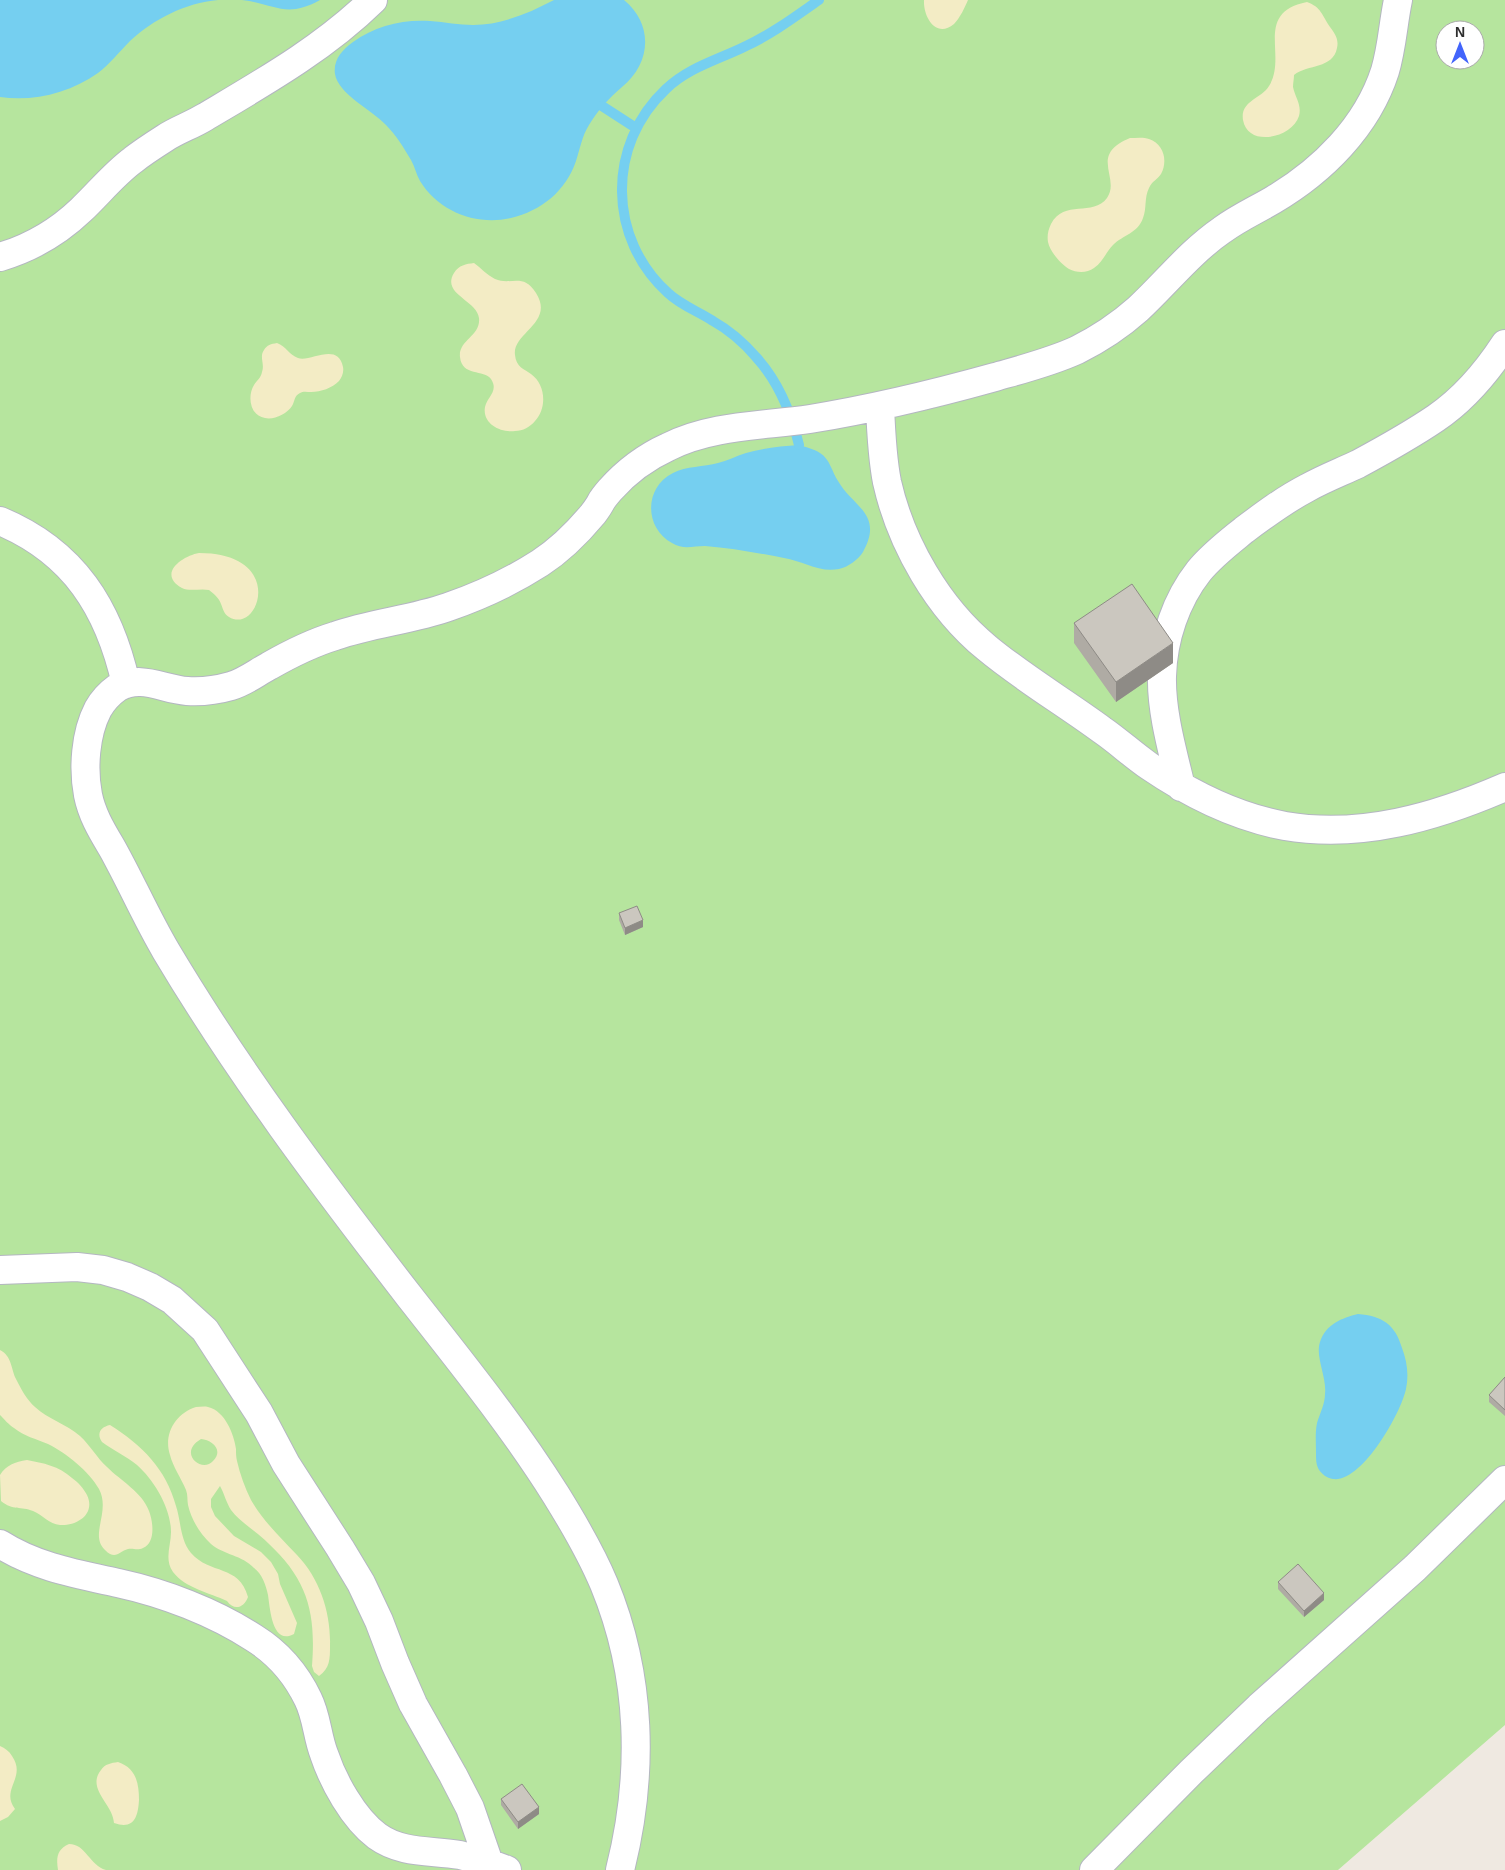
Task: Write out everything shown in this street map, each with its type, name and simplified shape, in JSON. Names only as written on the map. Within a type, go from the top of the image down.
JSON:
[{"type":"lane","points":[[0,258],[34,244],[59,229],[81,210],[100,188],[132,161],[165,138],[245,94],[319,46],[350,22],[373,0]]},
{"type":"lane","points":[[620,1870],[634,1800],[637,1753],[635,1707],[629,1666],[619,1626],[605,1586],[588,1549],[532,1457],[493,1403],[386,1267],[263,1100],[219,1036],[158,937],[101,831],[93,812],[88,793],[86,769],[88,744],[97,710],[114,690],[126,684],[140,681],[154,682],[187,691],[208,691],[228,687],[247,679],[298,650],[333,636],[370,625],[446,608],[464,601],[518,575],[552,554],[573,536],[625,475],[645,459],[690,437],[714,431],[815,418],[950,390],[1051,361],[1083,347],[1110,331],[1135,312],[1173,272],[1216,234],[1301,182],[1346,140],[1376,96],[1390,52],[1392,29],[1398,0]]},
{"type":"lane","points":[[1181,787],[1171,747],[1162,677],[1165,648],[1172,621],[1184,595],[1199,571],[1214,555],[1267,512],[1306,489],[1365,460],[1437,418],[1466,394],[1490,367],[1505,344]]},
{"type":"lane","points":[[880,406],[882,445],[887,483],[899,520],[914,555],[929,580],[958,620],[985,647],[1017,671],[1065,703],[1147,765],[1181,787],[1251,818],[1285,826],[1320,830],[1355,830],[1416,819],[1505,787]]},
{"type":"lane","points":[[0,521],[40,541],[79,579],[95,600],[108,624],[119,653],[126,684]]},
{"type":"lane","points":[[0,1270],[77,1267],[111,1272],[150,1287],[172,1300],[205,1330],[259,1413],[286,1464],[361,1583],[379,1621],[413,1704],[453,1774],[498,1866]]},
{"type":"lane","points":[[1094,1870],[1192,1771],[1266,1701],[1415,1568],[1505,1480]]},
{"type":"lane","points":[[0,1544],[29,1559],[57,1570],[119,1583],[163,1596],[205,1612],[254,1638],[285,1663],[298,1681],[309,1701],[323,1753],[336,1782],[347,1801],[372,1832],[388,1843],[416,1852],[460,1855],[498,1866]]},
{"type":"green space","points":[[0,0],[1505,0],[1505,1725],[1338,1870],[0,1870]]},
{"type":"sand","points":[[924,0],[968,0],[954,24],[942,29],[936,27],[928,19]]},
{"type":"sand","points":[[1307,2],[1318,9],[1335,34],[1337,48],[1335,55],[1325,63],[1294,75],[1293,87],[1300,112],[1295,124],[1280,134],[1261,137],[1247,129],[1243,120],[1243,114],[1248,104],[1269,86],[1274,74],[1276,26],[1281,16],[1291,8]]},
{"type":"sand","points":[[1130,138],[1145,138],[1154,141],[1161,149],[1164,159],[1161,174],[1147,192],[1141,223],[1113,245],[1094,268],[1082,272],[1069,269],[1056,257],[1049,246],[1049,228],[1057,216],[1063,212],[1094,207],[1101,204],[1107,198],[1111,183],[1108,159],[1111,152],[1118,145]]},
{"type":"sand","points":[[474,263],[495,279],[526,283],[536,293],[540,303],[540,312],[537,320],[520,340],[516,347],[515,355],[519,365],[540,384],[543,397],[542,410],[529,427],[521,430],[499,429],[489,423],[486,418],[485,407],[494,387],[493,383],[488,376],[465,367],[460,357],[462,346],[477,329],[479,318],[472,306],[456,292],[451,280],[458,268],[465,264]]},
{"type":"sand","points":[[277,343],[298,358],[335,355],[340,359],[343,373],[339,381],[333,386],[319,391],[301,392],[287,412],[276,417],[265,418],[256,414],[250,400],[252,389],[263,369],[262,358],[265,348]]},
{"type":"sand","points":[[199,553],[227,556],[245,566],[255,578],[258,592],[256,605],[249,615],[240,619],[229,617],[218,598],[209,590],[185,589],[175,583],[172,572],[175,566],[186,558]]},
{"type":"sand","points":[[0,1350],[9,1359],[18,1383],[32,1404],[80,1436],[103,1463],[131,1487],[146,1504],[152,1520],[152,1537],[150,1542],[143,1548],[128,1549],[115,1555],[105,1550],[99,1537],[103,1506],[102,1498],[95,1482],[83,1469],[62,1452],[18,1431],[0,1415]]},
{"type":"sand","points":[[196,1407],[208,1407],[214,1409],[224,1418],[233,1437],[240,1471],[251,1500],[267,1522],[305,1564],[318,1586],[326,1609],[330,1634],[329,1663],[319,1676],[314,1672],[312,1666],[312,1630],[307,1598],[301,1584],[282,1557],[235,1515],[229,1507],[220,1486],[211,1499],[211,1507],[215,1516],[234,1536],[261,1552],[271,1562],[278,1574],[280,1584],[297,1623],[294,1634],[287,1636],[281,1635],[274,1624],[266,1587],[259,1573],[244,1560],[211,1544],[203,1536],[194,1521],[189,1510],[186,1490],[173,1464],[168,1447],[168,1439],[173,1425],[177,1419]],"holes":[[[201,1439],[215,1446],[217,1453],[213,1461],[203,1465],[194,1460],[191,1456],[191,1450],[194,1444]]]},
{"type":"sand","points":[[110,1425],[132,1441],[159,1469],[172,1493],[187,1548],[207,1565],[231,1574],[238,1579],[248,1597],[244,1604],[239,1607],[233,1606],[227,1601],[198,1590],[178,1578],[173,1572],[168,1557],[171,1532],[165,1504],[155,1486],[137,1465],[102,1442],[99,1436],[100,1431]]},
{"type":"sand","points":[[27,1460],[56,1468],[79,1484],[86,1493],[89,1502],[89,1508],[83,1518],[73,1523],[60,1525],[49,1521],[33,1511],[9,1506],[1,1501],[0,1475],[11,1464]]},
{"type":"sand","points":[[0,1746],[11,1754],[17,1771],[10,1795],[15,1809],[8,1817],[0,1821]]},
{"type":"sand","points":[[118,1762],[133,1772],[138,1788],[139,1800],[136,1817],[126,1825],[114,1823],[113,1816],[98,1790],[97,1784],[97,1777],[103,1768],[108,1764]]},
{"type":"sand","points":[[69,1844],[80,1847],[95,1864],[106,1870],[58,1870],[58,1854],[62,1848]]},
{"type":"water","points":[[0,0],[218,0],[182,8],[160,19],[139,33],[98,73],[76,86],[38,97],[13,98],[0,97]]},
{"type":"water","points":[[242,0],[320,0],[298,9],[281,9]]},
{"type":"water","points":[[554,0],[624,0],[634,10],[644,32],[645,44],[639,67],[592,120],[585,134],[572,172],[566,182],[551,198],[522,215],[511,218],[485,220],[460,214],[437,201],[428,192],[420,181],[408,155],[393,133],[380,119],[342,88],[337,81],[335,64],[345,48],[353,42],[362,36],[390,25],[410,21],[436,21],[468,25],[494,23],[525,14]]},
{"type":"water","points":[[799,445],[815,450],[829,462],[844,490],[864,512],[868,520],[870,529],[869,539],[861,555],[849,565],[832,570],[811,566],[791,559],[725,548],[680,546],[672,543],[656,528],[651,508],[653,497],[663,479],[673,473],[721,462],[759,450]]},
{"type":"water","points":[[1358,1314],[1381,1319],[1396,1333],[1405,1358],[1407,1384],[1397,1414],[1368,1459],[1356,1470],[1344,1477],[1333,1479],[1326,1477],[1321,1472],[1316,1461],[1316,1427],[1324,1401],[1325,1388],[1319,1348],[1323,1336],[1330,1326]]},
{"type":"building","points":[[1132,584],[1173,643],[1116,682],[1074,623]]},
{"type":"building","points":[[637,906],[643,920],[625,928],[619,913]]},
{"type":"building","points":[[1505,1377],[1505,1410],[1489,1395]]},
{"type":"building","points":[[1298,1564],[1324,1593],[1304,1611],[1278,1582]]},
{"type":"building","points":[[522,1784],[539,1807],[518,1822],[501,1799]]},
{"type":"waterway","points":[[799,445],[792,421],[778,387],[756,357],[725,328],[673,298],[648,271],[634,246],[625,219],[622,192],[624,164],[633,137],[646,112],[666,89],[694,69],[765,36],[819,0]]},
{"type":"waterway","points":[[602,106],[636,128]]}]
